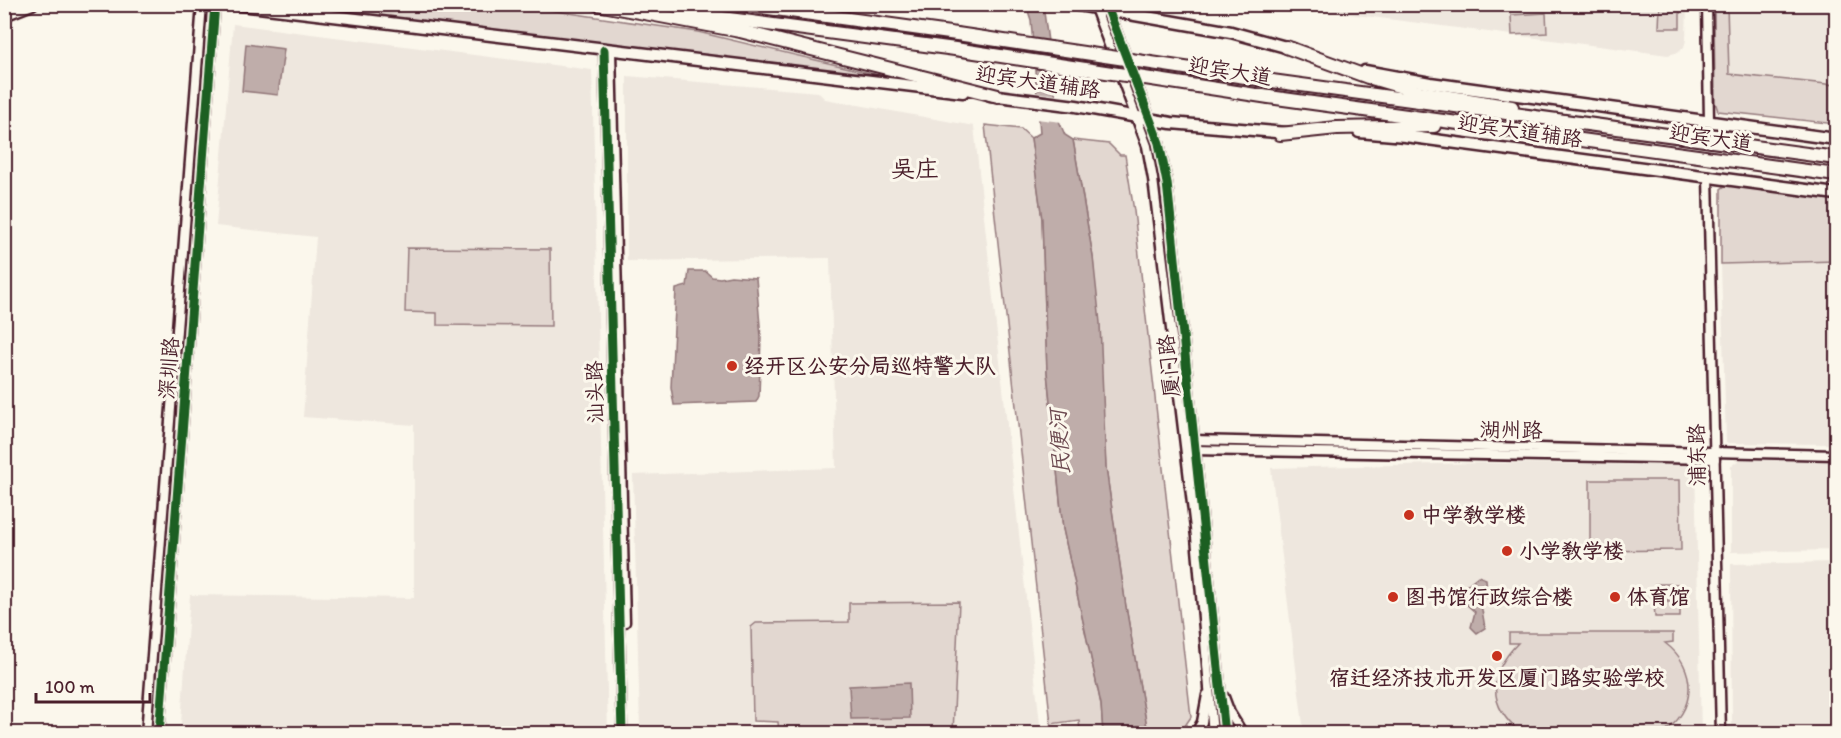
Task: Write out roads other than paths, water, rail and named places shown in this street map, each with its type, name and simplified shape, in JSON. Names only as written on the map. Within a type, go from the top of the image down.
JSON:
[{"type":"highway","points":[[597,4],[740,31],[998,96]]},
{"type":"highway","name":"迎宾大道","points":[[618,4],[955,49],[1269,97],[1832,175]]},
{"type":"highway","name":"迎宾大道","points":[[740,4],[1613,129],[1836,158]]},
{"type":"highway","points":[[1286,47],[1368,77],[1419,92],[1559,114],[1613,129]]},
{"type":"highway","points":[[1280,134],[1361,127],[1487,127]]},
{"type":"highway","points":[[1796,153],[1836,152]]},
{"type":"main road","points":[[4,15],[33,4]]},
{"type":"main road","name":"迎宾大道辅路","points":[[233,4],[1022,99],[1151,120],[1280,134],[1345,131],[1405,136],[1836,194]]},
{"type":"main road","name":"迎宾大道辅路","points":[[1073,4],[1107,8],[1231,32],[1358,69],[1430,83],[1836,139]]},
{"type":"street","name":"深圳路","points":[[146,734],[201,4]]},
{"type":"street","name":"深圳路","points":[[159,734],[215,4]]},
{"type":"street","points":[[1707,4],[1709,121]]},
{"type":"street","name":"厦门路","points":[[1094,7],[1147,146],[1153,179],[1210,677],[1213,734]]},
{"type":"street","name":"厦门路","points":[[1107,8],[1160,143],[1167,183],[1225,734]]},
{"type":"street","name":"汕头路","points":[[608,50],[622,734]]},
{"type":"street","name":"汕头路","points":[[608,50],[627,734]]},
{"type":"street","name":"浦东路","points":[[1708,176],[1721,734]]},
{"type":"street","name":"湖州路","points":[[1184,446],[1715,456],[1836,455]]},
{"type":"street","points":[[1195,734],[1202,722],[1210,677]]},
{"type":"street","points":[[1220,685],[1230,713],[1243,734]]},
{"type":"water","name":"民便河","points":[[1026,5],[1043,5],[1059,121],[1065,135],[1073,140],[1093,257],[1100,323],[1106,468],[1126,607],[1148,733],[1103,733],[1101,704],[1063,529],[1047,372],[1042,219],[1031,138],[1040,133],[1031,20]]},
{"type":"water","points":[[246,44],[284,49],[278,95],[242,91]]},
{"type":"water","points":[[689,271],[705,271],[712,277],[720,278],[731,276],[756,278],[761,337],[759,396],[756,402],[674,405],[671,387],[676,289],[687,286]]},
{"type":"water","points":[[1478,576],[1486,579],[1487,594],[1481,604],[1485,628],[1477,633],[1471,627],[1475,612],[1465,603],[1462,589]]},
{"type":"water","points":[[909,683],[910,718],[851,719],[849,686]]},
{"type":"place","name":"经开区公安分局巡特警大队","points":[[732,366]]},
{"type":"place","name":"中学教学楼","points":[[1409,515]]},
{"type":"place","name":"小学教学楼","points":[[1507,551]]},
{"type":"place","name":"图书馆行政综合楼","points":[[1393,597]]},
{"type":"place","name":"体育馆","points":[[1615,597]]},
{"type":"place","name":"宿迁经济技术开发区厦门路实验学校","points":[[1497,656]]},
{"type":"district","name":"吴庄","points":[[915,169]]}]
